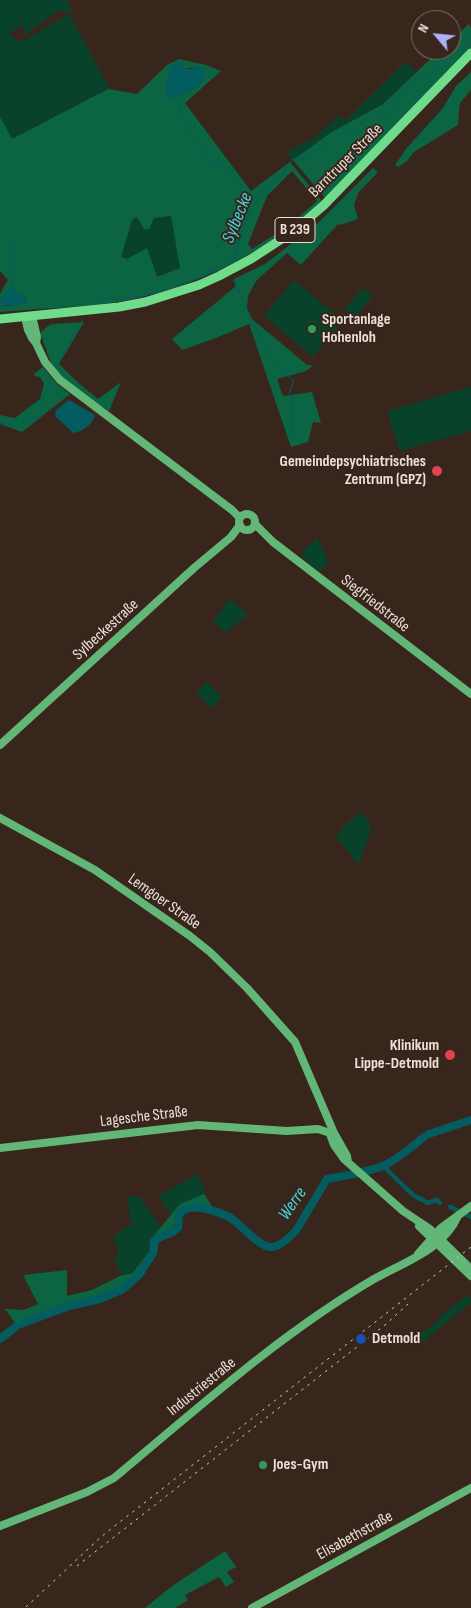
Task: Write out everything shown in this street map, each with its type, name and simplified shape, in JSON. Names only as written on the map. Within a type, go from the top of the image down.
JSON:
[{"type":"main road","name":"Barntruper Straße","points":[[29,316],[119,307],[145,302],[206,282],[259,255],[294,231],[324,205],[471,53]]},
{"type":"main road","name":"B 239","points":[[0,319],[29,316]]},
{"type":"street","name":"Siegfriedstraße","points":[[29,316],[28,330],[45,362],[60,380],[471,694]]},
{"type":"street","name":"Sylbeckestraße","points":[[0,745],[171,589],[231,536],[236,536],[246,523]]},
{"type":"street","name":"Lemgoer Straße","points":[[0,818],[95,870],[190,936],[215,957],[247,988],[290,1037],[341,1156],[435,1239]]},
{"type":"street","name":"Lagesche Straße","points":[[0,1148],[198,1125],[318,1134],[332,1133]]},
{"type":"street","name":"Industriestraße","points":[[0,1526],[87,1492],[114,1478],[291,1333],[375,1279],[415,1257],[435,1239],[451,1220],[471,1206]]},
{"type":"street","points":[[435,1239],[471,1269]]},
{"type":"street","points":[[435,1239],[471,1276]]},
{"type":"street","name":"Elisabethstraße","points":[[252,1608],[471,1488]]},
{"type":"green space","points":[[0,0],[67,0],[72,11],[70,13],[59,10],[24,35],[23,25],[8,34],[21,42],[69,14],[109,88],[12,139],[0,117]]},
{"type":"green space","points":[[469,24],[471,28],[471,47],[461,57],[461,31]]},
{"type":"green space","points":[[179,59],[206,65],[221,71],[185,103],[251,191],[290,162],[322,201],[297,223],[255,251],[194,281],[150,295],[112,303],[0,312],[0,305],[8,306],[27,303],[26,298],[19,292],[6,293],[0,302],[0,294],[8,280],[0,271],[0,117],[12,139],[108,89],[137,94],[167,65]],"holes":[[[198,66],[204,80],[194,89],[171,99],[166,82],[173,74],[180,70]],[[292,171],[317,201],[287,227],[252,249],[248,244],[267,196]],[[171,216],[180,268],[157,277],[147,248],[127,259],[121,257],[132,220],[137,217],[144,229],[149,229],[154,218]]]},
{"type":"green space","points":[[429,60],[458,60],[325,198],[293,160],[330,133],[383,104]]},
{"type":"green space","points":[[405,62],[417,72],[383,104],[330,133],[293,160],[286,152],[314,138],[339,115],[345,121]]},
{"type":"green space","points":[[471,72],[471,90],[460,103],[458,125],[414,152],[406,162],[398,167],[395,165],[406,149],[443,108],[456,86]]},
{"type":"green space","points":[[373,168],[378,172],[358,193],[354,205],[358,219],[338,224],[301,265],[287,253],[256,281],[248,296],[247,308],[252,319],[307,365],[313,366],[306,371],[277,379],[283,396],[312,392],[321,423],[313,422],[308,442],[291,447],[249,324],[182,350],[172,339],[236,286],[234,279],[265,264],[318,223]]},
{"type":"green space","points":[[171,216],[180,268],[157,277],[121,257],[132,220],[137,217],[144,229],[149,229],[154,218]]},
{"type":"green space","points":[[294,280],[343,321],[313,357],[264,316]]},
{"type":"green space","points":[[362,288],[373,296],[354,318],[344,310]]},
{"type":"green space","points":[[84,322],[59,364],[98,399],[121,382],[109,411],[102,406],[100,408],[61,376],[51,363],[40,333],[52,324]]},
{"type":"green space","points":[[43,367],[58,385],[70,394],[22,432],[0,424],[0,415],[15,418],[40,399],[44,384],[40,377],[34,374]]},
{"type":"green space","points":[[471,387],[471,431],[402,450],[399,449],[387,411]]},
{"type":"green space","points":[[317,538],[328,559],[327,564],[319,572],[301,556],[306,548]]},
{"type":"green space","points":[[230,599],[248,614],[225,633],[213,621]]},
{"type":"green space","points":[[207,682],[222,698],[210,708],[196,692]]},
{"type":"green space","points":[[360,812],[370,822],[369,838],[358,864],[336,837],[344,826]]},
{"type":"green space","points":[[197,1174],[206,1193],[180,1204],[171,1215],[158,1196]]},
{"type":"green space","points":[[204,1194],[212,1206],[233,1214],[233,1216],[214,1209],[191,1205],[180,1210],[170,1231],[153,1241],[152,1252],[137,1274],[121,1286],[97,1296],[68,1303],[16,1324],[5,1309],[24,1310],[38,1304],[23,1275],[67,1270],[67,1296],[92,1290],[122,1275],[132,1274],[149,1252],[150,1240],[180,1204]]},
{"type":"green space","points":[[128,1196],[140,1197],[161,1228],[149,1245],[149,1252],[132,1274],[122,1275],[114,1260],[119,1251],[113,1236],[132,1224]]},
{"type":"green space","points":[[466,1296],[471,1298],[470,1306],[468,1305],[426,1339],[425,1342],[418,1340],[419,1334],[440,1319],[439,1317]]},
{"type":"green space","points":[[225,1551],[236,1567],[227,1572],[234,1582],[226,1587],[219,1577],[185,1595],[188,1600],[175,1608],[145,1608],[172,1586]]},
{"type":"water","points":[[181,61],[182,68],[191,69],[198,66],[204,70],[204,80],[194,89],[171,99],[166,95],[170,69],[174,62]]},
{"type":"water","points":[[12,287],[15,292],[19,292],[26,299],[27,303],[8,306],[0,305],[8,290]]},
{"type":"water","points":[[69,400],[95,415],[87,427],[73,433],[55,416],[56,410]]},
{"type":"waterway","name":"Sylbecke","points":[[94,305],[99,298],[135,297],[169,288],[203,275],[235,259],[245,224],[257,200],[265,189],[283,175],[283,172],[293,159],[305,158],[316,151],[328,147],[349,128],[362,132],[368,131],[375,118],[390,113],[401,95],[411,90],[415,79],[419,75],[434,72],[442,59],[453,50],[458,42],[471,36]]},
{"type":"waterway","points":[[178,102],[181,116],[185,118],[186,128],[194,141],[203,149],[210,162],[215,164],[220,162],[234,178],[251,207]]},
{"type":"waterway","points":[[12,234],[12,287]]},
{"type":"waterway","points":[[233,280],[244,302],[248,316],[268,352],[282,371],[294,381],[289,394]]},
{"type":"waterway","name":"Sylbecke","points":[[58,364],[83,319]]},
{"type":"waterway","name":"Sylbecke","points":[[0,423],[21,426],[28,417],[37,418],[50,381]]},
{"type":"waterway","points":[[290,397],[293,411],[292,430],[300,443]]},
{"type":"waterway","name":"Werre","points":[[429,1134],[471,1120]]},
{"type":"waterway","name":"Werre","points":[[0,1339],[18,1325],[69,1306],[100,1299],[123,1289],[139,1275],[153,1253],[155,1240],[178,1228],[179,1216],[189,1208],[204,1208],[220,1213],[232,1219],[262,1244],[272,1247],[279,1245],[297,1229],[327,1179],[364,1172],[385,1165],[424,1137]]},
{"type":"waterway","points":[[383,1166],[413,1195],[428,1203],[437,1200],[440,1203]]},
{"type":"waterway","points":[[450,1207],[471,1217]]},
{"type":"railway","points":[[26,1607],[102,1536],[471,1247]]},
{"type":"railway","points":[[77,1566],[385,1325],[408,1304]]},
{"type":"place","name":"Sportanlage Hohenloh","points":[[312,329]]},
{"type":"place","name":"Gemeindepsychiatrisches Zentrum (GPZ)","points":[[437,471]]},
{"type":"place","name":"Klinikum Lippe-Detmold","points":[[450,1055]]},
{"type":"place","name":"Detmold","points":[[361,1339]]},
{"type":"place","name":"Joes-Gym","points":[[263,1465]]}]
